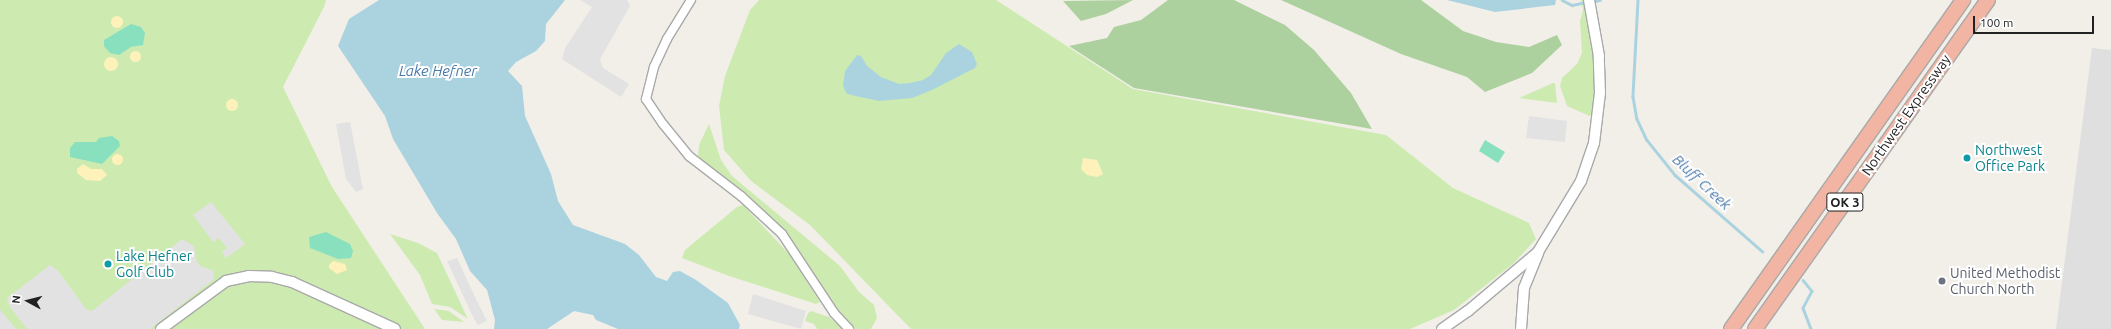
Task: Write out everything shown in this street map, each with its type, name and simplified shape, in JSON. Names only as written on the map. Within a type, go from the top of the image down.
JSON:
[{"type":"highway","name":"Northwest Expressway","points":[[1731,329],[1963,0]]},
{"type":"highway","name":"Northwest Expressway","points":[[1755,329],[1988,0]]},
{"type":"street","points":[[691,0],[667,38],[654,68],[646,99],[663,124],[689,156],[741,196],[782,234],[834,313],[849,329]]},
{"type":"street","points":[[1521,329],[1524,288],[1538,252],[1581,181],[1594,143],[1599,111],[1600,75],[1589,0]]},
{"type":"street","points":[[1442,329],[1468,311],[1538,252]]},
{"type":"street","points":[[161,329],[226,281],[249,276],[272,277],[292,282],[395,329]]},
{"type":"shaded area","points":[[580,0],[627,0],[630,6],[600,59],[603,68],[629,84],[621,97],[562,59],[565,48],[592,7]]},
{"type":"shaded area","points":[[2092,48],[2111,50],[2111,329],[2056,329]]},
{"type":"shaded area","points":[[1529,116],[1567,121],[1565,142],[1526,138]]},
{"type":"shaded area","points":[[350,122],[363,189],[356,192],[346,179],[336,124]]},
{"type":"shaded area","points":[[211,202],[245,244],[226,258],[222,252],[227,248],[219,238],[213,242],[193,215]]},
{"type":"shaded area","points":[[182,239],[194,246],[196,260],[200,266],[214,271],[213,280],[150,329],[27,329],[10,307],[7,298],[50,265],[58,271],[86,309],[92,311]]},
{"type":"shaded area","points":[[457,258],[487,321],[478,325],[447,261]]},
{"type":"shaded area","points":[[753,294],[806,311],[801,329],[748,314]]},
{"type":"shaded area","points":[[0,310],[2,312],[16,329],[0,329]]},
{"type":"green space","points":[[0,0],[326,0],[324,7],[283,87],[332,187],[425,329],[0,329]]},
{"type":"green space","points":[[759,0],[996,0],[1133,89],[1386,135],[1453,188],[1529,223],[1536,239],[1514,263],[1454,310],[1410,329],[911,329],[810,225],[751,181],[724,150],[719,106],[725,76],[750,10]]},
{"type":"green space","points":[[1133,0],[1106,14],[1081,21],[1063,1]]},
{"type":"green space","points":[[1168,0],[1234,0],[1285,25],[1314,50],[1351,93],[1372,129],[1134,88],[1069,46],[1107,38],[1114,27],[1141,20]]},
{"type":"green space","points":[[1281,0],[1421,0],[1463,31],[1496,42],[1529,47],[1557,35],[1562,45],[1532,73],[1485,92],[1467,77],[1401,54]]},
{"type":"green space","points":[[1581,0],[1584,0],[1593,50],[1596,88],[1592,117],[1567,106],[1560,86],[1562,78],[1577,64],[1582,53],[1580,21],[1583,10]]},
{"type":"green space","points":[[131,24],[141,27],[145,33],[143,45],[131,47],[119,55],[110,53],[104,46],[104,40]]},
{"type":"green space","points":[[1553,83],[1555,83],[1557,103],[1519,98]]},
{"type":"green space","points":[[709,124],[721,160],[732,176],[840,266],[859,292],[874,305],[877,318],[871,329],[855,329],[851,326],[831,302],[794,247],[698,158],[699,145]]},
{"type":"green space","points":[[112,136],[119,141],[120,146],[102,164],[70,157],[70,148],[75,142],[96,142],[99,138]]},
{"type":"green space","points":[[1485,140],[1505,152],[1498,163],[1479,151]]},
{"type":"green space","points":[[743,205],[790,255],[820,302],[816,304],[729,276],[682,258],[685,250],[737,207]]},
{"type":"green space","points":[[326,232],[350,244],[353,251],[351,258],[338,259],[310,248],[309,237]]},
{"type":"green space","points":[[390,234],[418,243],[437,253],[468,319],[450,307],[432,304],[420,275]]},
{"type":"green space","points":[[434,309],[449,311],[464,322],[442,320]]},
{"type":"green space","points":[[811,311],[829,317],[843,329],[817,329],[814,324],[805,321],[808,313]]},
{"type":"sand","points":[[119,16],[122,17],[122,27],[115,28],[112,27],[111,20],[112,17]]},
{"type":"sand","points":[[133,51],[137,51],[139,52],[139,60],[133,61],[130,58],[130,54]]},
{"type":"sand","points":[[111,57],[116,59],[118,64],[116,69],[111,71],[106,69],[104,64],[106,59]]},
{"type":"sand","points":[[234,99],[237,100],[237,110],[230,111],[227,110],[226,103],[227,100]]},
{"type":"sand","points":[[115,154],[119,154],[121,155],[121,163],[115,164],[112,161],[112,157]]},
{"type":"sand","points":[[1083,158],[1097,160],[1103,174],[1097,177],[1087,175],[1081,169]]},
{"type":"sand","points":[[83,164],[91,169],[102,169],[107,175],[100,181],[86,180],[77,173],[77,169]]},
{"type":"sand","points":[[333,261],[345,264],[347,270],[337,274],[329,268],[329,265]]},
{"type":"water","name":"Lake Hefner","points":[[379,0],[565,0],[546,24],[545,41],[536,51],[516,62],[508,71],[522,86],[525,116],[551,174],[558,201],[573,225],[625,244],[639,255],[656,277],[667,281],[673,272],[680,271],[696,280],[728,303],[740,325],[739,329],[618,329],[596,320],[593,315],[574,311],[547,329],[494,329],[495,320],[487,290],[470,271],[456,239],[437,213],[393,139],[385,116],[338,46],[349,19]]},
{"type":"water","points":[[1447,0],[1556,0],[1555,5],[1495,12]]},
{"type":"water","points":[[959,44],[972,52],[977,64],[975,68],[932,90],[912,98],[879,101],[846,93],[843,86],[845,71],[857,55],[861,56],[867,66],[881,77],[899,84],[910,83],[923,80],[931,75],[946,53]]},
{"type":"waterway","points":[[1562,0],[1572,5],[1586,2]]},
{"type":"waterway","points":[[1591,2],[1600,0]]},
{"type":"waterway","name":"Bluff Creek","points":[[1638,0],[1633,97],[1637,119],[1647,140],[1675,175],[1762,251]]},
{"type":"waterway","name":"Bluff Creek","points":[[1803,280],[1812,291],[1803,308],[1811,329]]},
{"type":"place","name":"Northwest Office Park","points":[[1967,158]]},
{"type":"place","name":"Lake Hefner Golf Club","points":[[108,264]]},
{"type":"place","name":"United Methodist Church North","points":[[1942,281]]}]
